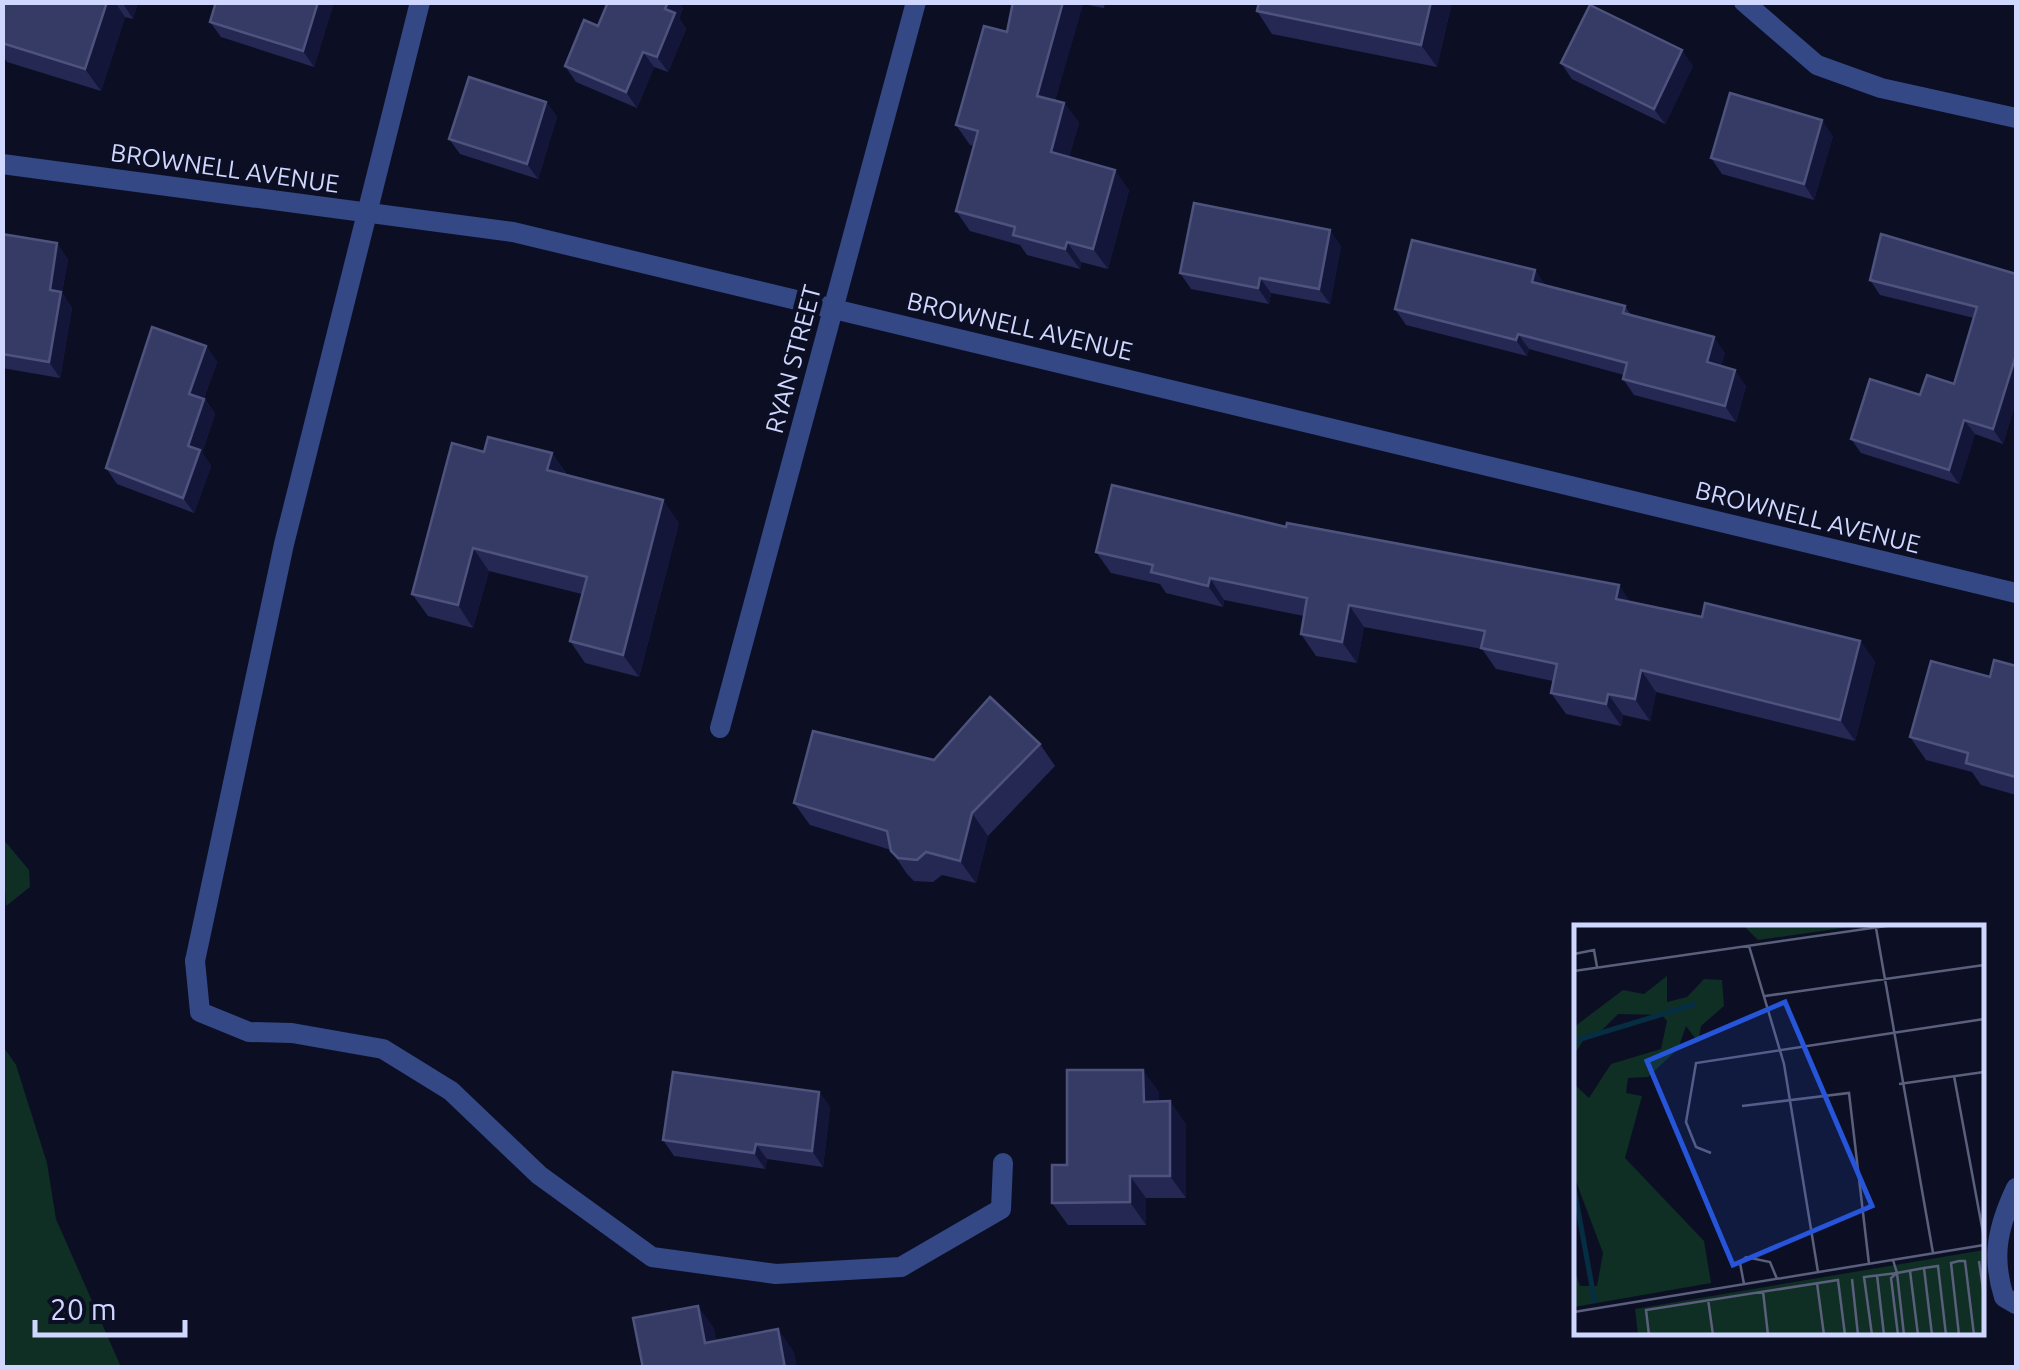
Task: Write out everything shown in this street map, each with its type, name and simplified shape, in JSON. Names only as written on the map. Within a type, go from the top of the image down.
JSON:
[{"type":"street","points":[[420,2],[284,544],[195,961],[200,1012],[249,1032],[292,1032],[383,1049],[450,1091],[540,1174],[652,1257],[776,1274],[901,1267],[1002,1209],[1003,1162]]},
{"type":"street","name":"RYAN STREET","points":[[720,728],[916,2]]},
{"type":"street","points":[[1744,2],[1817,64],[1881,88],[2016,118]]},
{"type":"street","name":"BROWNELL AVENUE","points":[[2,164],[512,232],[2016,593]]},
{"type":"street","points":[[2016,1188],[1996,1238],[1996,1272],[2004,1297],[2016,1304]]},
{"type":"green space","points":[[2,838],[29,870],[30,887],[6,906]]},
{"type":"green space","points":[[2,1045],[16,1065],[47,1163],[56,1219],[121,1367],[3,1367]]},
{"type":"building","points":[[3,2],[107,2],[85,69],[2,43]]},
{"type":"building","points":[[216,2],[318,2],[303,51],[210,22]]},
{"type":"building","points":[[608,2],[668,2],[665,9],[675,13],[657,57],[643,52],[626,92],[565,66],[584,20],[598,26]]},
{"type":"building","points":[[1013,2],[1063,2],[1037,96],[1064,103],[1051,152],[1115,170],[1093,249],[1067,242],[1065,249],[1013,235],[1015,227],[956,211],[978,131],[956,125],[984,26],[1007,32]]},
{"type":"building","points":[[1259,2],[1431,2],[1421,45],[1257,11]]},
{"type":"building","points":[[1590,5],[1682,50],[1654,109],[1561,63]]},
{"type":"building","points":[[469,77],[546,102],[527,164],[449,139]]},
{"type":"building","points":[[1730,93],[1822,120],[1804,184],[1711,158]]},
{"type":"building","points":[[1194,203],[1330,230],[1319,289],[1260,278],[1258,288],[1180,273]]},
{"type":"building","points":[[2,234],[57,243],[50,290],[61,292],[49,362],[2,354]]},
{"type":"building","points":[[1881,234],[2016,274],[2016,355],[1993,429],[1964,420],[1949,470],[1851,439],[1870,379],[1920,395],[1927,375],[1954,384],[1977,307],[1870,280]]},
{"type":"building","points":[[1412,240],[1535,270],[1532,282],[1625,306],[1623,313],[1714,337],[1707,362],[1735,370],[1725,406],[1623,379],[1627,363],[1518,334],[1516,340],[1395,309]]},
{"type":"building","points":[[152,327],[206,346],[189,394],[204,399],[188,446],[200,450],[183,498],[106,468]]},
{"type":"building","points":[[488,437],[552,453],[547,470],[663,500],[623,655],[570,641],[587,577],[473,548],[458,605],[412,594],[452,443],[484,452]]},
{"type":"building","points":[[1112,485],[1286,527],[1287,523],[1619,585],[1616,599],[1702,617],[1705,603],[1860,641],[1840,720],[1641,670],[1635,699],[1608,694],[1606,704],[1551,693],[1557,664],[1481,648],[1485,631],[1349,605],[1342,642],[1301,634],[1307,598],[1210,578],[1208,586],[1151,572],[1153,565],[1096,552]]},
{"type":"building","points":[[1994,660],[2016,666],[2016,777],[1966,763],[1968,753],[1910,737],[1931,661],[1990,677]]},
{"type":"building","points":[[990,697],[1040,744],[972,813],[960,861],[926,852],[917,860],[898,858],[891,851],[887,831],[794,803],[813,731],[934,760]]},
{"type":"building","points":[[1067,1070],[1143,1070],[1144,1102],[1170,1101],[1170,1176],[1130,1176],[1130,1202],[1052,1203],[1052,1165],[1067,1165]]},
{"type":"building","points":[[673,1072],[819,1092],[812,1151],[756,1144],[754,1153],[663,1140]]},
{"type":"building","points":[[698,1306],[705,1343],[778,1329],[785,1368],[643,1368],[633,1318]]}]
